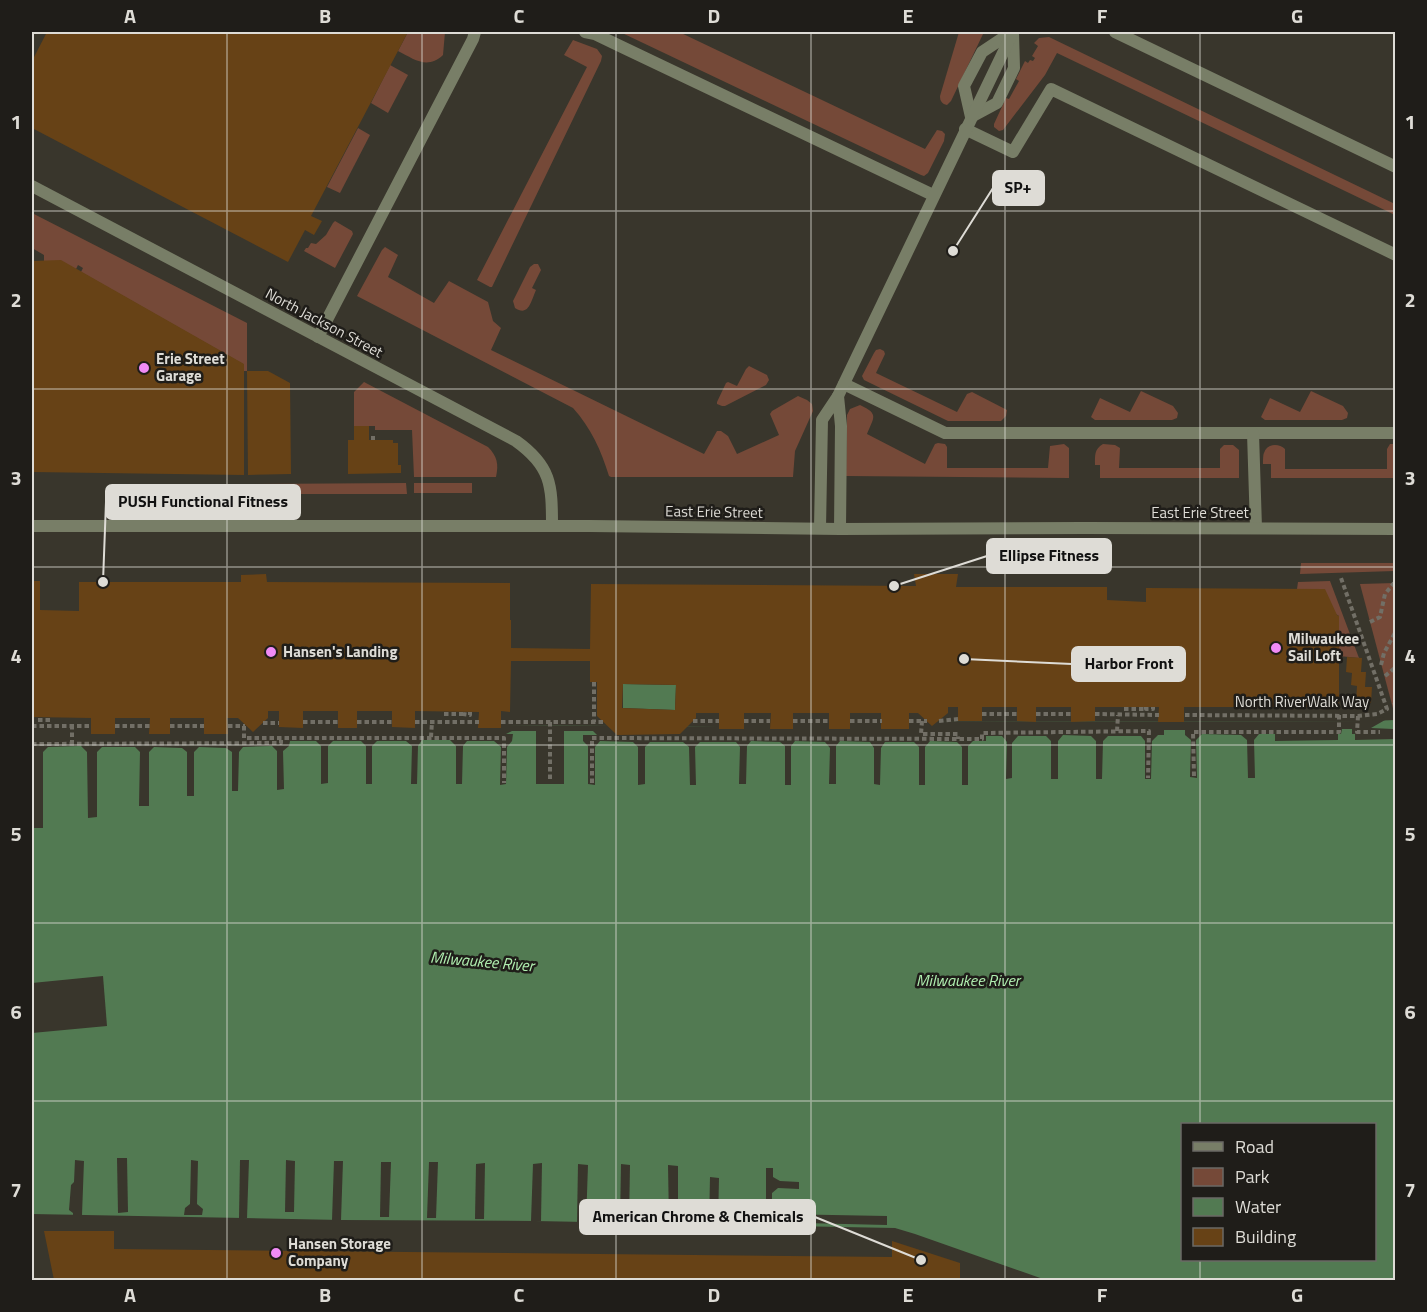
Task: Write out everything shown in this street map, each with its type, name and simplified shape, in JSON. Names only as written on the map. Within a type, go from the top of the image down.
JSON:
[{"type":"street","points":[[318,337],[475,32]]},
{"type":"street","points":[[585,32],[595,34],[933,195]]},
{"type":"street","points":[[968,123],[997,103],[1014,68],[1013,32]]},
{"type":"street","points":[[968,123],[964,86],[982,52],[1013,32]]},
{"type":"street","points":[[820,528],[822,420],[838,396],[1013,32]]},
{"type":"street","points":[[1115,32],[1395,167]]},
{"type":"street","points":[[968,123],[1013,152],[1051,89],[1395,255]]},
{"type":"street","name":"North Jackson Street","points":[[32,186],[516,441],[529,450],[547,475],[552,498],[552,525]]},
{"type":"street","points":[[843,384],[945,433],[1395,433]]},
{"type":"street","points":[[838,396],[841,426],[840,529]]},
{"type":"street","points":[[1253,433],[1256,528]]},
{"type":"street","name":"East Erie Street","points":[[32,526],[552,525],[840,529],[1395,529]]},
{"type":"path","name":"North RiverWalk Way","points":[[1185,715],[1358,716],[1377,714],[1387,709],[1341,578]]},
{"type":"path","points":[[1370,622],[1380,617],[1385,594],[1394,583]]},
{"type":"path","points":[[1381,664],[1395,631]]},
{"type":"path","points":[[1384,676],[1395,667]]},
{"type":"path","points":[[594,682],[594,722]]},
{"type":"path","points":[[1124,709],[1153,709],[1153,707]]},
{"type":"path","points":[[444,714],[470,715],[470,712]]},
{"type":"path","points":[[982,714],[1017,714]]},
{"type":"path","points":[[1036,714],[1071,714]]},
{"type":"path","points":[[1095,714],[1159,715]]},
{"type":"path","points":[[1117,731],[1118,715]]},
{"type":"path","points":[[1194,776],[1193,732],[1339,732],[1339,715]]},
{"type":"path","points":[[1358,716],[1357,732],[1380,732]]},
{"type":"path","points":[[939,721],[958,719]]},
{"type":"path","points":[[32,720],[52,720]]},
{"type":"path","points":[[693,721],[719,721]]},
{"type":"path","points":[[744,721],[770,721]]},
{"type":"path","points":[[793,721],[829,721]]},
{"type":"path","points":[[850,721],[882,721]]},
{"type":"path","points":[[909,721],[924,721],[921,734],[958,734],[958,739]]},
{"type":"path","points":[[303,722],[338,722]]},
{"type":"path","points":[[357,722],[392,722]]},
{"type":"path","points":[[415,722],[478,722]]},
{"type":"path","points":[[431,737],[432,722]]},
{"type":"path","points":[[501,722],[603,722]]},
{"type":"path","points":[[550,722],[550,779]]},
{"type":"path","points":[[263,723],[279,723]]},
{"type":"path","points":[[72,725],[72,744]]},
{"type":"path","points":[[32,726],[91,726]]},
{"type":"path","points":[[115,726],[150,726]]},
{"type":"path","points":[[170,726],[204,726]]},
{"type":"path","points":[[228,726],[245,726],[244,738],[504,738],[504,783]]},
{"type":"path","points":[[592,783],[592,738],[982,739],[982,733],[1117,731],[1149,731],[1148,778]]},
{"type":"path","points":[[32,744],[281,743],[279,738]]},
{"type":"green space","points":[[408,32],[445,32],[443,55],[431,62],[420,62],[398,51]]},
{"type":"green space","points":[[620,32],[679,32],[925,149],[937,130],[945,134],[944,141],[928,173],[921,175]]},
{"type":"green space","points":[[959,32],[984,32],[947,105],[942,102],[940,96]]},
{"type":"green space","points":[[1049,37],[1395,204],[1395,215],[1057,53],[1045,75],[1003,130],[999,131],[994,124],[1006,98],[1009,99],[1019,81],[1016,79],[1025,61],[1028,63],[1035,58],[1032,56],[1038,46],[1034,43],[1039,38]]},
{"type":"green space","points":[[573,40],[597,49],[602,56],[601,61],[490,287],[477,280],[587,67],[564,55]]},
{"type":"green space","points":[[390,65],[408,75],[388,113],[371,103]]},
{"type":"green space","points":[[358,128],[370,135],[340,193],[327,187]]},
{"type":"green space","points":[[32,213],[247,323],[247,371],[243,371],[243,364],[81,272],[83,268],[78,265],[76,269],[44,261],[44,255],[32,248]]},
{"type":"green space","points":[[335,221],[352,231],[353,234],[335,268],[304,251],[311,243],[316,244],[326,235]]},
{"type":"green space","points":[[385,247],[398,255],[388,277],[434,303],[449,281],[488,302],[493,321],[501,328],[491,350],[704,454],[717,431],[728,436],[737,454],[779,435],[770,414],[772,411],[798,396],[807,400],[812,404],[813,411],[795,451],[793,477],[609,476],[595,440],[573,408],[357,296]]},
{"type":"green space","points":[[538,264],[541,270],[532,288],[536,290],[529,306],[523,311],[515,308],[513,301],[530,267]]},
{"type":"green space","points":[[880,349],[885,354],[876,373],[957,412],[967,394],[972,392],[1007,410],[1006,416],[1001,421],[948,421],[864,380],[862,376],[876,350]]},
{"type":"green space","points":[[749,366],[767,375],[769,380],[766,385],[725,406],[717,404],[726,383],[737,386]]},
{"type":"green space","points":[[364,382],[488,447],[496,460],[496,477],[414,477],[412,430],[375,430],[375,426],[354,426],[354,392]]},
{"type":"green space","points":[[1141,391],[1173,406],[1178,413],[1177,418],[1172,420],[1095,420],[1091,417],[1100,398],[1130,412]]},
{"type":"green space","points":[[1311,391],[1343,406],[1348,413],[1347,418],[1342,420],[1265,420],[1261,417],[1270,398],[1300,412]]},
{"type":"green space","points":[[860,405],[873,414],[867,434],[925,464],[935,444],[938,443],[945,444],[947,447],[947,468],[1048,468],[1050,446],[1064,444],[1069,448],[1069,478],[846,476],[847,415],[850,409]]},
{"type":"green space","points":[[1103,444],[1120,448],[1119,468],[1220,468],[1220,449],[1224,445],[1233,445],[1239,450],[1239,478],[1100,478],[1100,465],[1095,465],[1095,456],[1098,448]]},
{"type":"green space","points":[[1390,444],[1395,444],[1395,478],[1271,478],[1271,464],[1263,464],[1263,455],[1268,447],[1277,445],[1285,449],[1285,469],[1387,469],[1387,449]]},
{"type":"green space","points":[[406,483],[407,494],[243,494],[236,484]]},
{"type":"green space","points":[[414,483],[472,483],[472,493],[414,493]]},
{"type":"green space","points":[[1301,563],[1395,563],[1395,571],[1300,574]]},
{"type":"green space","points":[[1330,581],[1359,658],[1339,656],[1339,616],[1297,589],[1298,582]]},
{"type":"green space","points":[[1396,583],[1395,716],[1360,584]]},
{"type":"water","points":[[623,684],[676,685],[675,710],[623,708]]},
{"type":"water","name":"Milwaukee River","points":[[1395,720],[1395,1280],[1046,1280],[895,1228],[32,1214],[32,734],[250,734],[250,728],[501,728],[501,725],[719,727],[720,729],[909,729],[909,722]]},
{"type":"pier","points":[[1384,717],[1385,720],[1371,728],[1393,729],[1393,733],[1396,734],[1395,739],[1355,740],[1352,729],[1342,729],[1341,734],[1338,734],[1338,740],[1275,741],[1275,734],[1259,734],[1254,740],[1255,778],[1248,778],[1247,740],[1241,735],[1202,734],[1196,740],[1197,778],[1190,777],[1191,740],[1185,735],[1185,730],[1164,730],[1164,735],[1158,735],[1152,741],[1151,779],[1145,779],[1145,741],[1141,736],[1108,736],[1103,741],[1102,779],[1096,779],[1096,741],[1091,736],[1063,735],[1058,741],[1058,779],[1051,779],[1051,741],[1046,736],[1018,736],[1012,743],[1012,778],[1006,779],[1007,742],[1002,736],[986,736],[986,741],[973,741],[968,746],[968,785],[962,785],[962,747],[957,742],[930,741],[925,747],[925,785],[919,785],[919,747],[914,742],[885,742],[881,748],[880,785],[874,784],[874,748],[870,742],[840,741],[836,746],[836,784],[829,784],[830,748],[825,742],[795,741],[791,746],[791,785],[785,785],[785,746],[780,742],[751,741],[747,746],[746,784],[739,784],[740,747],[736,742],[700,742],[695,747],[696,785],[690,785],[689,747],[683,742],[650,742],[645,747],[645,784],[638,785],[638,747],[633,742],[600,741],[595,747],[595,785],[588,784],[588,746],[583,741],[583,735],[597,735],[593,731],[564,731],[564,784],[536,784],[536,731],[512,731],[506,734],[513,734],[512,741],[507,747],[506,784],[500,785],[501,747],[494,741],[467,741],[463,746],[462,784],[456,784],[456,746],[450,740],[422,740],[418,746],[417,784],[411,784],[412,746],[406,741],[377,741],[372,746],[372,784],[366,784],[366,746],[361,741],[333,741],[328,746],[328,783],[321,784],[321,746],[316,741],[290,741],[289,746],[283,751],[284,789],[277,790],[277,751],[272,746],[243,747],[239,752],[238,791],[232,791],[232,752],[226,748],[199,747],[194,752],[194,796],[187,796],[187,752],[182,748],[154,747],[149,752],[149,806],[139,806],[140,752],[135,747],[102,747],[97,752],[97,817],[88,818],[87,752],[81,746],[48,747],[43,752],[43,828],[34,828],[32,734],[250,734],[250,728],[501,728],[501,725],[719,727],[720,729],[909,729],[909,722],[1371,721]]},
{"type":"pier","points":[[103,976],[107,1026],[32,1033],[32,983]]},
{"type":"pier","points":[[117,1158],[127,1158],[128,1212],[118,1213]]},
{"type":"pier","points":[[75,1160],[84,1161],[82,1215],[73,1215],[69,1210]]},
{"type":"pier","points":[[191,1160],[198,1161],[197,1204],[203,1209],[202,1215],[184,1215],[185,1208],[190,1204]]},
{"type":"pier","points":[[240,1160],[249,1160],[247,1218],[239,1218]]},
{"type":"pier","points":[[286,1160],[295,1161],[294,1212],[285,1212]]},
{"type":"pier","points":[[334,1161],[343,1161],[341,1220],[332,1220]]},
{"type":"pier","points":[[381,1162],[391,1162],[389,1217],[380,1217]]},
{"type":"pier","points":[[429,1162],[438,1162],[436,1218],[427,1218]]},
{"type":"pier","points":[[485,1163],[484,1219],[475,1219],[476,1164]]},
{"type":"pier","points":[[542,1163],[541,1221],[531,1221],[533,1164]]},
{"type":"pier","points":[[578,1164],[588,1165],[586,1222],[577,1222]]},
{"type":"pier","points":[[621,1164],[630,1165],[629,1221],[620,1222]]},
{"type":"pier","points":[[668,1165],[678,1166],[678,1221],[669,1221]]},
{"type":"pier","points":[[766,1168],[773,1168],[773,1177],[780,1181],[799,1182],[799,1189],[778,1188],[772,1193],[772,1211],[776,1215],[887,1216],[887,1225],[760,1222],[760,1216],[766,1211]]},
{"type":"pier","points":[[710,1177],[719,1178],[718,1224],[709,1224]]},
{"type":"building","points":[[47,32],[408,32],[311,216],[322,221],[314,235],[305,230],[288,262],[32,128],[32,61]]},
{"type":"building","name":"Erie Street Garage","points":[[61,260],[244,364],[244,475],[32,472],[32,261]]},
{"type":"building","points":[[247,371],[268,371],[290,383],[291,474],[248,475]]},
{"type":"building","points":[[354,426],[369,426],[369,440],[393,440],[393,443],[398,443],[398,465],[401,465],[401,473],[348,474],[348,440],[354,440]]},
{"type":"building","points":[[266,574],[267,582],[510,583],[511,648],[590,649],[591,584],[916,586],[914,574],[958,574],[956,587],[1107,587],[1107,600],[1146,602],[1146,588],[1325,589],[1339,616],[1339,707],[1184,707],[1184,722],[1158,722],[1159,707],[1095,707],[1095,721],[1071,722],[1071,707],[1036,707],[1036,722],[1017,721],[1017,707],[982,707],[982,721],[958,721],[958,707],[948,707],[948,713],[932,726],[918,713],[909,713],[909,729],[881,729],[881,713],[850,713],[850,729],[829,729],[829,713],[793,713],[793,729],[770,729],[771,713],[744,713],[744,729],[719,729],[719,713],[696,713],[696,718],[680,734],[617,735],[597,716],[597,682],[590,682],[590,661],[511,661],[510,712],[501,711],[501,728],[478,728],[479,712],[415,711],[415,728],[392,727],[392,711],[357,711],[357,728],[338,728],[338,711],[303,711],[303,728],[279,727],[279,711],[268,711],[268,718],[253,732],[238,718],[227,718],[228,734],[204,734],[204,718],[170,718],[170,734],[149,734],[150,718],[115,718],[115,734],[91,734],[91,718],[32,717],[32,581],[40,581],[40,610],[79,611],[79,582],[241,582],[241,575]],"holes":[[[623,684],[676,685],[675,710],[622,708]]]},
{"type":"building","points":[[1347,657],[1362,658],[1361,672],[1366,672],[1365,687],[1372,687],[1371,703],[1356,703],[1357,686],[1351,685],[1352,673],[1346,672]]},
{"type":"building","name":"Hansen Storage Company","points":[[44,1231],[114,1231],[114,1249],[892,1257],[892,1241],[960,1263],[960,1280],[54,1280]]},
{"type":"place","name":"SP+","points":[[953,251]]},
{"type":"place","name":"Erie Street Garage","points":[[144,368]]},
{"type":"place","name":"PUSH Functional Fitness","points":[[103,582]]},
{"type":"place","name":"Ellipse Fitness","points":[[894,586]]},
{"type":"place","name":"Milwaukee Sail Loft","points":[[1276,648]]},
{"type":"place","name":"Hansen's Landing","points":[[271,652]]},
{"type":"place","name":"Harbor Front","points":[[964,659]]},
{"type":"place","name":"Hansen Storage Company","points":[[276,1253]]},
{"type":"place","name":"American Chrome & Chemicals","points":[[921,1260]]}]
